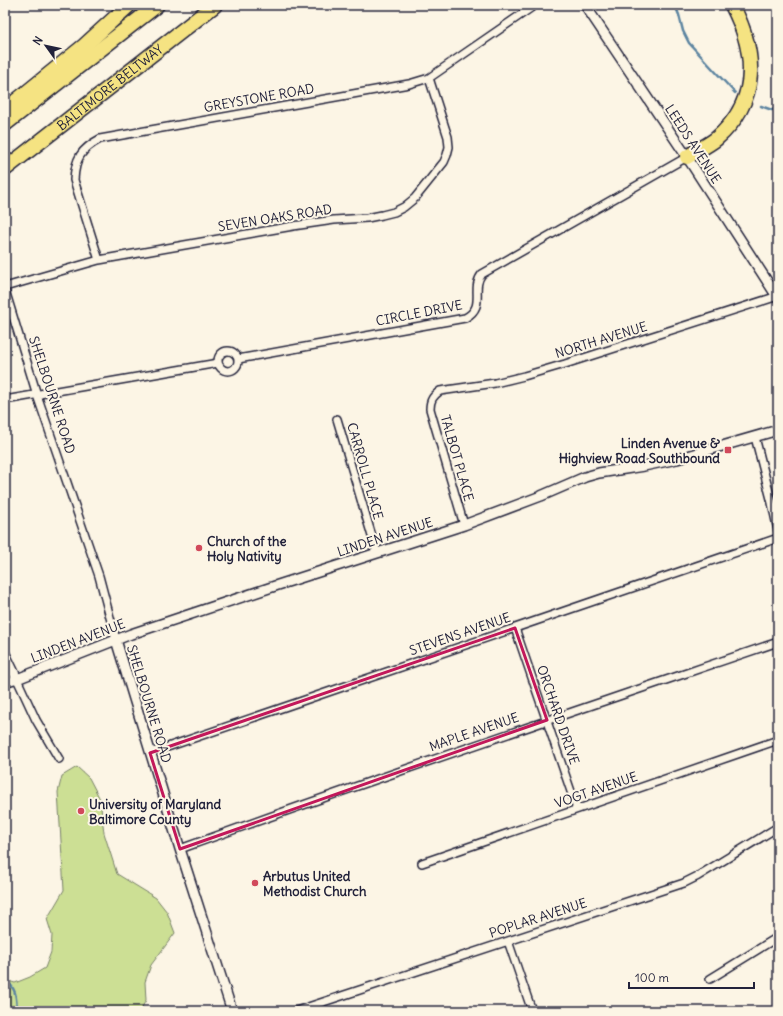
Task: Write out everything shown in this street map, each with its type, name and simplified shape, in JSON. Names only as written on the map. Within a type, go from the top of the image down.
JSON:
[{"type":"highway","points":[[5,110],[84,46],[129,5]]},
{"type":"highway","points":[[5,124],[157,5]]},
{"type":"highway","name":"BALTIMORE BELTWAY","points":[[5,169],[215,5]]},
{"type":"highway","points":[[687,157],[714,140],[726,129],[735,118],[743,104],[748,90],[750,70],[748,49],[740,22],[732,5]]},
{"type":"street","name":"GREYSTONE ROAD","points":[[99,260],[74,180],[74,170],[80,154],[93,142],[100,139],[409,84],[429,78],[535,5]]},
{"type":"street","name":"LEEDS AVENUE","points":[[585,5],[687,157],[778,297]]},
{"type":"street","name":"SEVEN OAKS ROAD","points":[[5,289],[99,260],[293,226],[334,220],[367,218],[394,212],[404,207],[415,198],[444,162],[447,155],[449,147],[448,137],[429,78]]},
{"type":"street","name":"CIRCLE DRIVE","points":[[238,359],[465,318],[471,315],[477,304],[477,284],[482,274],[687,157]]},
{"type":"street","name":"SHELBOURNE ROAD","points":[[5,289],[37,395],[98,576],[150,753],[232,1011]]},
{"type":"street","name":"NORTH AVENUE","points":[[431,398],[440,391],[495,383],[524,376],[778,297]]},
{"type":"street","points":[[228,351],[233,352],[238,359],[235,368],[227,371],[219,367],[218,362],[220,354],[228,351]]},
{"type":"street","points":[[5,400],[218,362]]},
{"type":"street","name":"TALBOT PLACE","points":[[431,398],[430,408],[464,525]]},
{"type":"street","name":"CARROLL PLACE","points":[[337,419],[377,553]]},
{"type":"street","name":"LINDEN AVENUE","points":[[5,683],[116,640],[174,620],[464,525],[541,496],[585,477],[599,473],[677,459],[778,430]]},
{"type":"street","points":[[755,437],[778,531]]},
{"type":"street","name":"STEVENS AVENUE","points":[[150,753],[778,538]]},
{"type":"street","name":"ORCHARD DRIVE","points":[[515,628],[577,809]]},
{"type":"street","name":"MAPLE AVENUE","points":[[180,849],[312,801],[778,642]]},
{"type":"street","points":[[5,654],[36,720],[58,758]]},
{"type":"street","name":"VOGT AVENUE","points":[[422,863],[778,740]]},
{"type":"street","name":"POPLAR AVENUE","points":[[296,1011],[684,882],[698,876],[778,827]]},
{"type":"street","points":[[710,979],[778,937]]},
{"type":"street","points":[[508,941],[532,1011]]},
{"type":"highlighted area","points":[[515,628],[547,720],[180,849],[150,753]]},
{"type":"green space","points":[[77,767],[89,778],[100,799],[104,833],[117,874],[156,898],[167,912],[175,933],[151,965],[145,982],[146,1000],[140,1011],[5,1011],[5,980],[15,983],[30,977],[45,968],[51,952],[52,935],[47,919],[64,890],[58,792],[62,776]]},
{"type":"waterway","points":[[675,5],[683,31],[689,43],[735,93]]},
{"type":"waterway","points":[[761,106],[772,110],[778,108]]},
{"type":"waterway","points":[[5,979],[14,990],[17,1011]]},
{"type":"place","name":"Linden Avenue & Highview Road Southbound","points":[[728,450]]},
{"type":"place","name":"Church of the Holy Nativity","points":[[199,548]]},
{"type":"place","name":"University of Maryland Baltimore County","points":[[81,811]]},
{"type":"place","name":"Arbutus United Methodist Church","points":[[255,883]]}]
